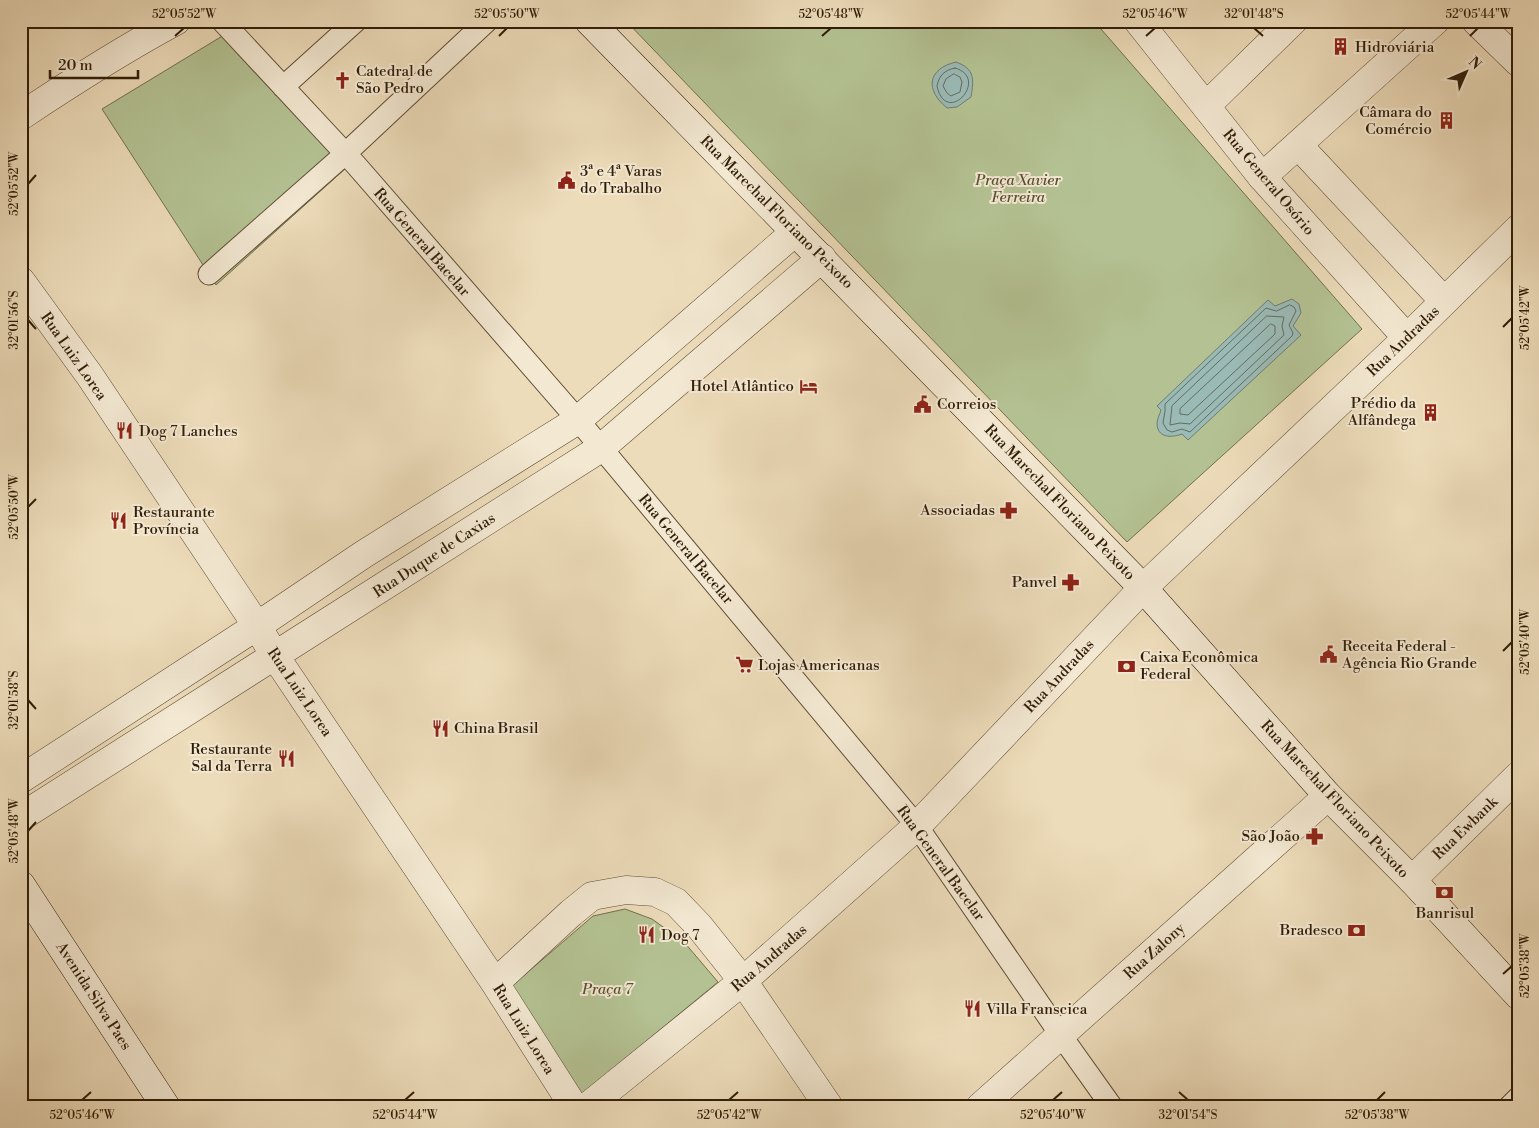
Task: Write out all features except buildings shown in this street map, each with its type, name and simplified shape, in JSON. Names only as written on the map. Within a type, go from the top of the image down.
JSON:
[{"type":"street","points":[[21,116],[73,81],[176,21]]},
{"type":"street","name":"Rua General Bacelar","points":[[222,21],[345,154],[578,420],[917,826],[1112,1107]]},
{"type":"street","points":[[283,87],[356,21]]},
{"type":"street","points":[[208,274],[345,154],[487,21]]},
{"type":"street","name":"Rua Marechal Floriano Peixoto","points":[[589,21],[1143,588],[1328,796],[1412,880],[1518,995]]},
{"type":"street","name":"Rua General Osório","points":[[1138,21],[1262,177],[1407,338]]},
{"type":"street","points":[[1206,106],[1293,21]]},
{"type":"street","points":[[1262,177],[1435,21]]},
{"type":"street","points":[[1476,21],[1518,62]]},
{"type":"street","points":[[1298,145],[1444,302]]},
{"type":"street","name":"Rua Andradas","points":[[586,1107],[743,981],[917,826],[1143,588],[1407,338],[1518,229]]},
{"type":"street","points":[[21,779],[257,626],[364,554],[578,420],[794,232]]},
{"type":"street","name":"Rua Duque de Caxias","points":[[21,817],[601,448],[822,258]]},
{"type":"street","name":"Rua Luiz Lorea","points":[[21,280],[90,376],[257,626],[275,656],[495,983],[574,1107]]},
{"type":"street","points":[[680,331],[704,358]]},
{"type":"street","points":[[476,483],[496,515]]},
{"type":"street","points":[[364,554],[380,590]]},
{"type":"street","points":[[122,714],[138,743]]},
{"type":"street","name":"Rua Ewbank","points":[[1412,880],[1518,776]]},
{"type":"street","name":"Rua Zalony","points":[[980,1107],[1328,796]]},
{"type":"street","name":"Avenida Silva Paes","points":[[21,886],[166,1107]]},
{"type":"street","points":[[495,983],[592,896],[626,890],[655,892],[676,902],[699,926],[743,981],[829,1107]]},
{"type":"street","points":[[1508,1107],[1518,1098]]},
{"type":"green space","name":"Praça Xavier Ferreira","points":[[626,21],[1094,21],[1362,329],[1127,542]]},
{"type":"green space","points":[[224,35],[346,168],[216,285],[102,109]]},
{"type":"green space","name":"Praça 7","points":[[625,909],[652,919],[684,942],[718,982],[582,1094],[507,990],[593,916]]},
{"type":"water","points":[[956,62],[967,68],[972,75],[971,97],[957,107],[947,108],[935,94],[932,81],[939,70],[946,65]]},
{"type":"water","points":[[1292,299],[1299,304],[1301,313],[1293,326],[1301,335],[1188,440],[1182,434],[1165,436],[1159,432],[1157,420],[1161,410],[1157,406],[1268,300],[1275,306]]},
{"type":"place","name":"Hidroviária","points":[[1341,47]]},
{"type":"place","name":"Catedral de São Pedro","points":[[342,80]]},
{"type":"place","name":"Câmara do Comércio","points":[[1446,121]]},
{"type":"place","name":"3ª e 4ª Varas do Trabalho","points":[[566,180]]},
{"type":"place","name":"Hotel Atlântico","points":[[808,386]]},
{"type":"place","name":"Correios","points":[[923,404]]},
{"type":"place","name":"Prédio da Alfândega","points":[[1430,412]]},
{"type":"place","name":"Dog 7 Lanches","points":[[125,431]]},
{"type":"place","name":"Associadas","points":[[1009,510]]},
{"type":"place","name":"Restaurante Província","points":[[119,521]]},
{"type":"place","name":"Panvel","points":[[1071,582]]},
{"type":"place","name":"Receita Federal - Agência Rio Grande","points":[[1328,655]]},
{"type":"place","name":"Lojas Americanas","points":[[744,665]]},
{"type":"place","name":"Caixa Econômica Federal","points":[[1126,666]]},
{"type":"place","name":"China Brasil","points":[[440,728]]},
{"type":"place","name":"Restaurante Sal da Terra","points":[[286,758]]},
{"type":"place","name":"São João","points":[[1314,836]]},
{"type":"place","name":"Banrisul","points":[[1445,892]]},
{"type":"place","name":"Bradesco","points":[[1357,930]]},
{"type":"place","name":"Dog 7","points":[[647,935]]},
{"type":"place","name":"Villa Franscica","points":[[972,1009]]}]
